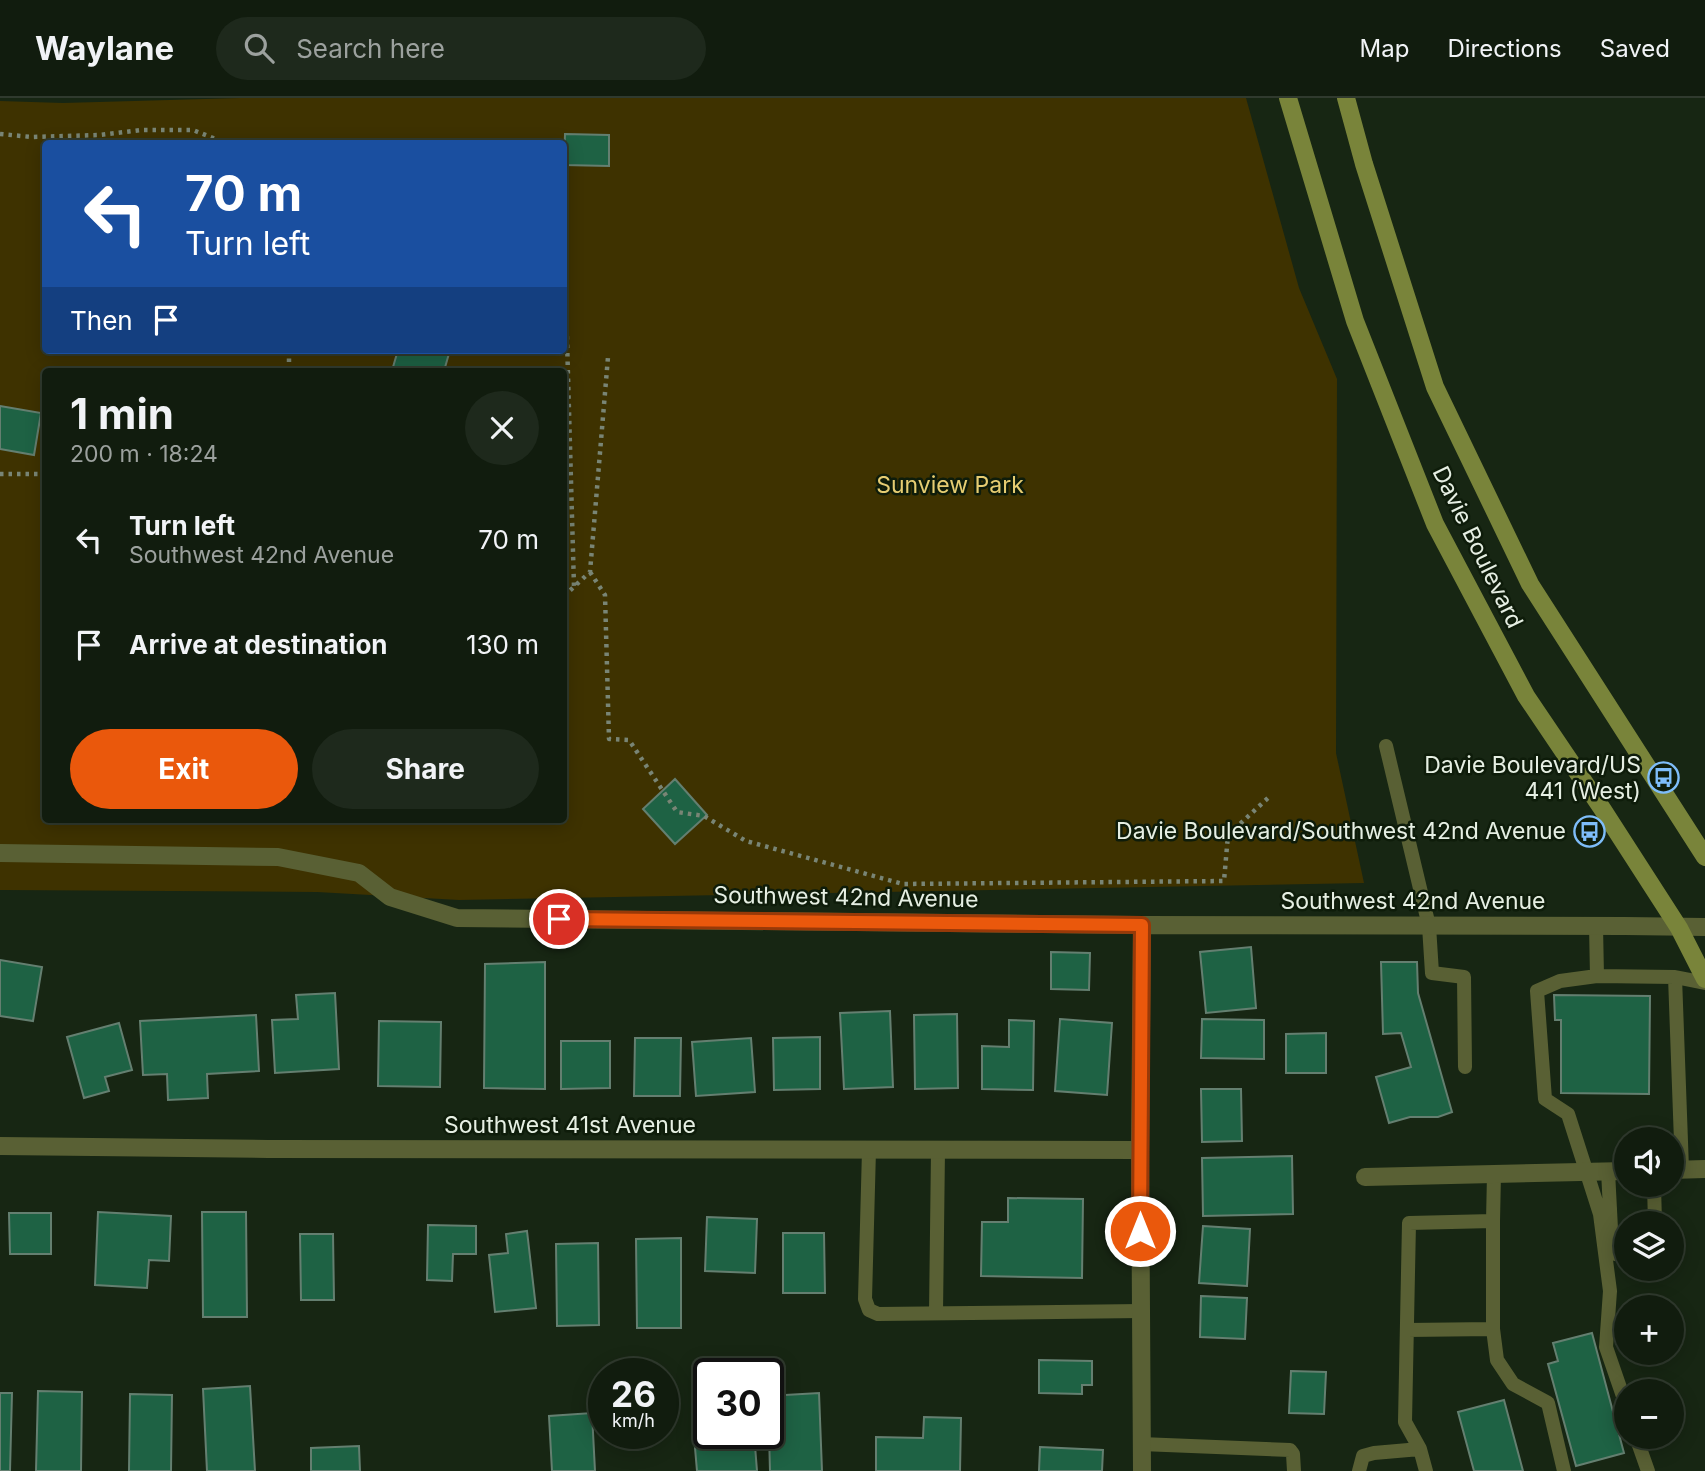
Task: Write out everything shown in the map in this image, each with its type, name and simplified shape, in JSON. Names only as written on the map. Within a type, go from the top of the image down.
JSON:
[{"type":"main road","name":"Davie Boulevard","points":[[1288,98],[1355,321],[1435,524],[1526,695],[1679,928],[1705,981]]},
{"type":"main road","name":"Davie Boulevard","points":[[1346,98],[1364,164],[1435,387],[1530,584],[1705,857]]},
{"type":"street","name":"Southwest 42nd Avenue","points":[[0,853],[278,857],[359,873],[390,897],[457,918],[1705,928]]},
{"type":"street","points":[[1142,925],[1142,1471]]},
{"type":"street","name":"Southwest 41st Avenue","points":[[0,1146],[1140,1150]]},
{"type":"street","points":[[1684,1169],[1705,1169]]},
{"type":"street","points":[[1365,1177],[1614,1171]]},
{"type":"lane","points":[[1387,746],[1429,926],[1432,973],[1464,977],[1465,1067]]},
{"type":"lane","points":[[1596,926],[1597,976]]},
{"type":"lane","points":[[1617,1379],[1606,1346],[1610,1291],[1601,1214],[1568,1114],[1545,1099],[1537,991],[1560,981],[1597,976],[1675,977],[1705,981]]},
{"type":"lane","points":[[1675,977],[1677,1127]]},
{"type":"lane","points":[[869,1150],[865,1299],[869,1310],[878,1314],[1141,1311]]},
{"type":"lane","points":[[936,1312],[938,1150]]},
{"type":"lane","points":[[1494,1174],[1493,1329],[1497,1360],[1513,1384],[1548,1403],[1564,1471]]},
{"type":"lane","points":[[1614,1217],[1614,1251]]},
{"type":"lane","points":[[1426,1471],[1420,1449],[1405,1422],[1409,1223],[1493,1221]]},
{"type":"lane","points":[[1407,1330],[1493,1329]]},
{"type":"lane","points":[[1142,1444],[1290,1450],[1293,1454],[1294,1471]]},
{"type":"lane","points":[[1359,1471],[1363,1456],[1420,1449]]},
{"type":"lane","points":[[1640,1449],[1648,1471]]},
{"type":"path","points":[[0,134],[32,137],[100,135],[141,130],[194,130],[218,140]]},
{"type":"path","points":[[567,352],[573,587]]},
{"type":"path","points":[[608,357],[590,572],[605,595],[609,739],[629,740],[677,812],[704,816],[746,841],[903,884],[1224,881],[1228,835],[1269,797]]},
{"type":"path","points":[[0,474],[42,474]]},
{"type":"path","points":[[567,593],[590,572]]},
{"type":"green space","name":"Sunview Park","points":[[240,98],[1246,98],[1299,288],[1337,379],[1336,753],[1364,883],[459,900],[317,892],[0,890],[0,101],[63,103]]},
{"type":"building","points":[[565,134],[609,135],[609,166],[567,165],[567,140]]},
{"type":"building","points":[[397,354],[449,354],[445,368],[393,367]]},
{"type":"building","points":[[0,406],[41,413],[34,455],[0,449]]},
{"type":"building","points":[[675,779],[707,815],[675,844],[643,809]]},
{"type":"building","points":[[1251,947],[1256,1008],[1206,1013],[1200,952]]},
{"type":"building","points":[[1051,952],[1090,953],[1089,990],[1051,989]]},
{"type":"building","points":[[0,960],[42,967],[33,1021],[0,1016]]},
{"type":"building","points":[[545,962],[545,1089],[484,1088],[485,964]]},
{"type":"building","points":[[1381,962],[1417,962],[1418,993],[1452,1112],[1438,1117],[1410,1117],[1389,1123],[1376,1077],[1411,1067],[1401,1033],[1383,1034]]},
{"type":"building","points":[[335,993],[339,1069],[275,1073],[272,1020],[298,1019],[296,995]]},
{"type":"building","points":[[1554,995],[1650,996],[1649,1094],[1561,1093],[1561,1020],[1555,1020]]},
{"type":"building","points":[[890,1011],[893,1087],[844,1089],[840,1013]]},
{"type":"building","points":[[957,1014],[958,1088],[915,1089],[914,1015]]},
{"type":"building","points":[[256,1015],[259,1071],[207,1074],[208,1098],[168,1100],[167,1074],[143,1075],[140,1021]]},
{"type":"building","points":[[1060,1019],[1112,1023],[1107,1095],[1055,1091]]},
{"type":"building","points":[[1202,1019],[1264,1020],[1264,1059],[1201,1058]]},
{"type":"building","points":[[1009,1020],[1034,1021],[1033,1090],[982,1089],[982,1046],[1009,1047]]},
{"type":"building","points":[[379,1021],[441,1022],[440,1087],[378,1086]]},
{"type":"building","points":[[119,1023],[132,1070],[105,1077],[109,1091],[84,1098],[67,1037]]},
{"type":"building","points":[[1326,1033],[1326,1073],[1286,1073],[1286,1034]]},
{"type":"building","points":[[820,1037],[820,1089],[774,1090],[773,1038]]},
{"type":"building","points":[[635,1038],[681,1038],[680,1096],[634,1096]]},
{"type":"building","points":[[751,1038],[755,1092],[696,1096],[692,1042]]},
{"type":"building","points":[[561,1041],[610,1041],[610,1088],[561,1089]]},
{"type":"building","points":[[1201,1089],[1241,1089],[1242,1141],[1202,1142]]},
{"type":"building","points":[[1292,1156],[1293,1214],[1203,1216],[1202,1158]]},
{"type":"building","points":[[1008,1198],[1083,1199],[1082,1278],[981,1276],[982,1222],[1008,1222]]},
{"type":"building","points":[[98,1212],[171,1216],[169,1261],[149,1260],[147,1288],[95,1285]]},
{"type":"building","points":[[202,1212],[246,1212],[247,1317],[203,1317]]},
{"type":"building","points":[[9,1213],[51,1213],[51,1254],[10,1254]]},
{"type":"building","points":[[707,1217],[757,1219],[755,1273],[705,1271]]},
{"type":"building","points":[[428,1225],[476,1226],[476,1254],[453,1254],[452,1281],[427,1280]]},
{"type":"building","points":[[1203,1226],[1250,1229],[1247,1286],[1199,1283]]},
{"type":"building","points":[[527,1231],[536,1308],[495,1312],[489,1255],[508,1253],[506,1234]]},
{"type":"building","points":[[783,1233],[824,1233],[825,1293],[783,1293]]},
{"type":"building","points":[[300,1234],[333,1234],[334,1300],[301,1300]]},
{"type":"building","points":[[681,1238],[681,1328],[637,1328],[636,1239]]},
{"type":"building","points":[[598,1243],[599,1325],[557,1326],[556,1244]]},
{"type":"building","points":[[1201,1296],[1247,1298],[1245,1339],[1200,1337]]},
{"type":"building","points":[[1592,1333],[1614,1416],[1614,1449],[1623,1449],[1624,1453],[1576,1466],[1548,1364],[1558,1361],[1553,1343]]},
{"type":"building","points":[[1039,1360],[1092,1361],[1092,1385],[1082,1385],[1082,1394],[1039,1393]]},
{"type":"building","points":[[1291,1371],[1326,1372],[1324,1414],[1289,1413]]},
{"type":"building","points":[[250,1386],[255,1471],[207,1471],[203,1389]]},
{"type":"building","points":[[38,1391],[82,1392],[81,1471],[36,1471]]},
{"type":"building","points":[[0,1393],[12,1393],[10,1471],[0,1471]]},
{"type":"building","points":[[819,1393],[822,1471],[770,1471],[769,1449],[784,1449],[784,1395]]},
{"type":"building","points":[[130,1394],[172,1395],[171,1471],[129,1471]]},
{"type":"building","points":[[1504,1400],[1523,1471],[1474,1471],[1458,1412]]},
{"type":"building","points":[[588,1413],[588,1449],[594,1449],[595,1471],[552,1471],[549,1416]]},
{"type":"building","points":[[924,1417],[961,1418],[960,1471],[876,1471],[876,1437],[923,1438]]},
{"type":"building","points":[[359,1446],[360,1471],[311,1471],[311,1448]]},
{"type":"building","points":[[1040,1447],[1103,1450],[1102,1471],[1039,1471]]},
{"type":"building","points":[[695,1449],[755,1449],[757,1471],[697,1471]]},
{"type":"place","name":"Davie Boulevard/US 441 (West)","points":[[1664,778]]},
{"type":"place","name":"Davie Boulevard/Southwest 42nd Avenue","points":[[1589,831]]},
{"type":"route","points":[[559,919],[1142,925],[1140,1231]]}]
